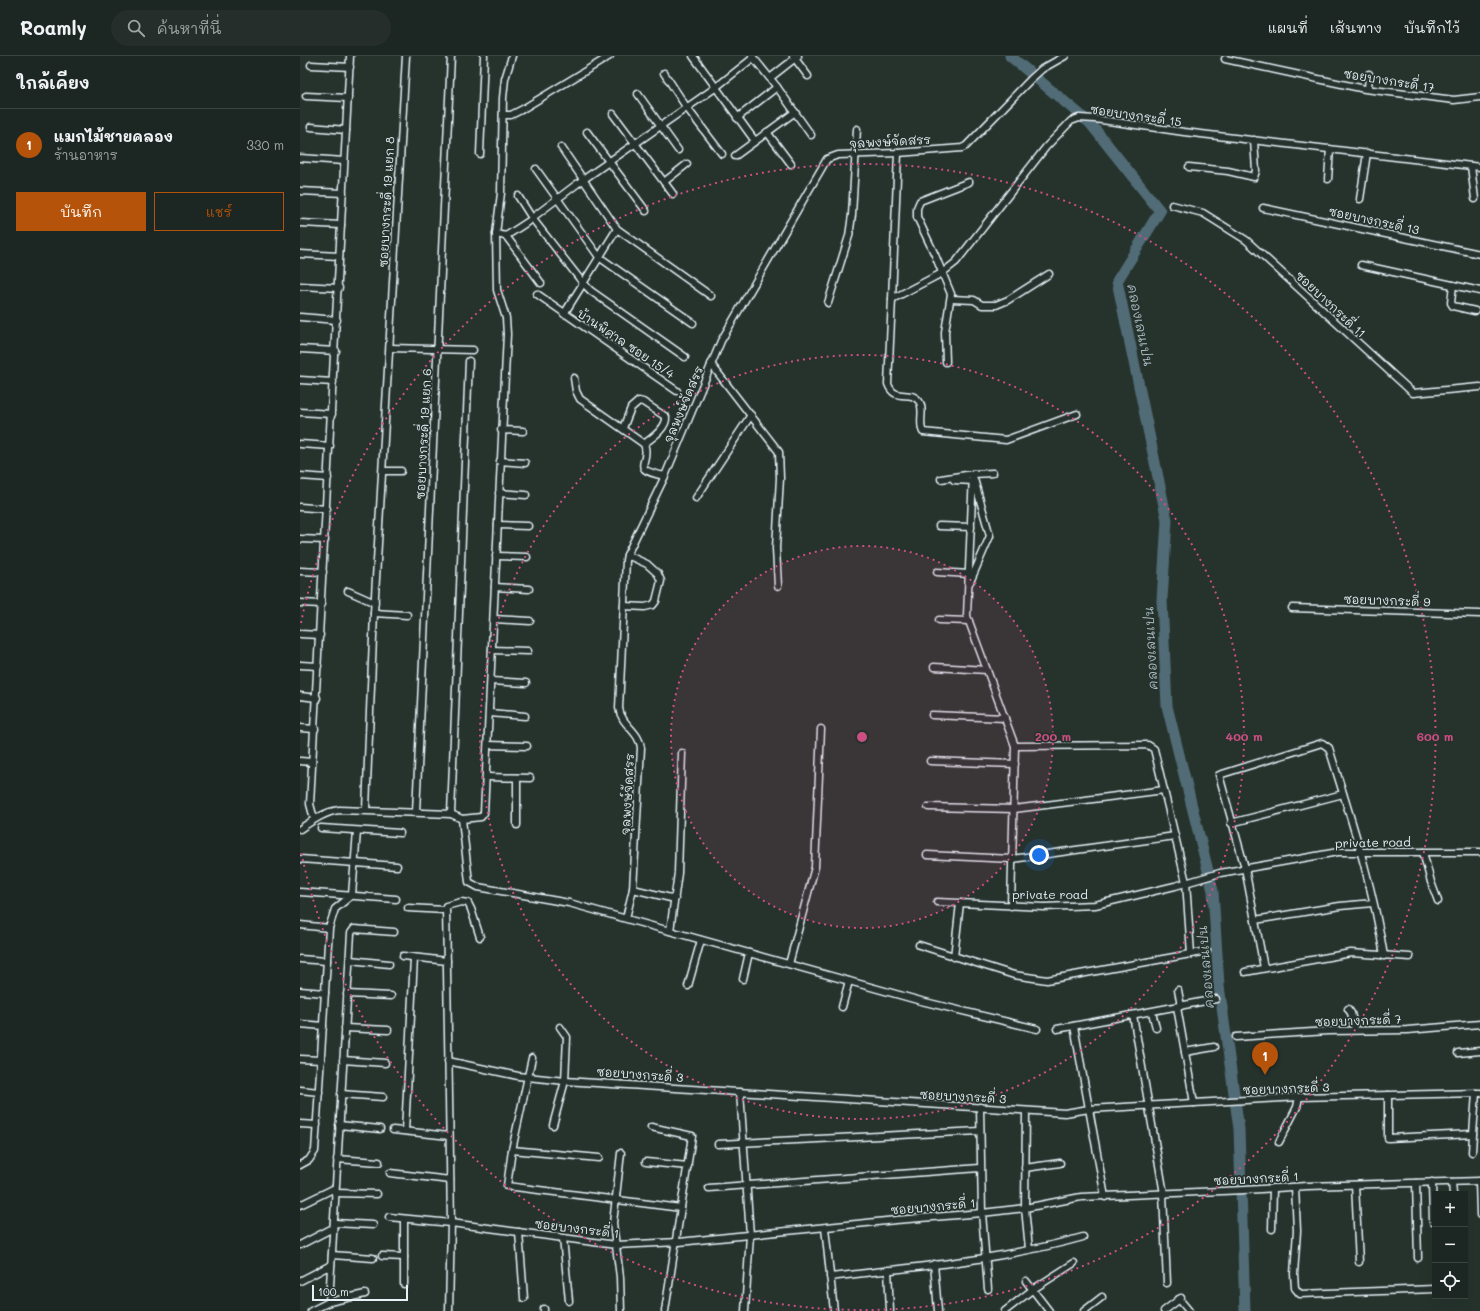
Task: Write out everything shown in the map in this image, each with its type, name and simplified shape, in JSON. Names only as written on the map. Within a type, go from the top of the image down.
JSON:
[{"type":"street","points":[[314,819],[310,804],[317,698],[333,382],[336,351],[350,56]]},
{"type":"street","name":"ซอยบางกระดี่ 19 แยก 8","points":[[390,348],[406,56]]},
{"type":"street","name":"ซอยบางกระดี่ 19 แยก 6","points":[[416,812],[451,56]]},
{"type":"street","points":[[480,154],[484,56]]},
{"type":"street","points":[[300,829],[314,819],[332,811],[366,809],[451,814],[462,818],[483,815],[487,777],[501,430],[507,324],[498,290],[496,234],[501,193],[505,80],[512,56]]},
{"type":"street","points":[[504,115],[511,115],[521,110],[610,56]]},
{"type":"street","points":[[693,56],[754,141]]},
{"type":"street","name":"จุลพงษ์จัดสรร","points":[[626,918],[633,889],[641,748],[638,739],[620,715],[624,606],[628,556],[665,476],[721,341],[827,159],[833,155],[898,153],[962,148],[966,146],[1042,69],[1066,56]]},
{"type":"street","points":[[506,236],[583,180],[715,88],[752,57],[777,87],[811,135]]},
{"type":"street","points":[[770,78],[795,57],[808,76]]},
{"type":"street","name":"ซอยบางกระดี่ 17","points":[[1226,59],[1368,89],[1454,100],[1480,97]]},
{"type":"street","points":[[311,65],[350,67]]},
{"type":"street","points":[[664,73],[687,108],[722,154]]},
{"type":"street","points":[[1368,89],[1369,74]]},
{"type":"street","points":[[737,118],[777,87]]},
{"type":"street","points":[[638,94],[660,127],[678,150]]},
{"type":"street","points":[[306,96],[348,98]]},
{"type":"street","points":[[735,156],[795,112]]},
{"type":"street","points":[[612,114],[673,194]]},
{"type":"street","name":"ซอยบางกระดี่ 15","points":[[892,299],[942,274],[956,262],[1046,147],[1072,120],[1079,118],[1480,167]]},
{"type":"street","points":[[311,127],[346,130]]},
{"type":"street","points":[[828,303],[849,236],[852,215],[858,129]]},
{"type":"street","points":[[588,132],[609,163],[646,211]]},
{"type":"street","points":[[767,132],[791,164]]},
{"type":"street","points":[[1189,166],[1228,171],[1254,177],[1256,171],[1254,140]]},
{"type":"street","points":[[561,147],[617,229],[711,296]]},
{"type":"street","points":[[1328,179],[1330,149]]},
{"type":"street","points":[[898,153],[888,384],[890,390],[895,394],[914,397],[918,400],[921,406],[923,432],[1006,440],[1077,414]]},
{"type":"street","points":[[1360,199],[1366,153]]},
{"type":"street","points":[[300,158],[344,161]]},
{"type":"street","points":[[664,182],[687,164]]},
{"type":"street","points":[[1471,166],[1475,199]]},
{"type":"street","points":[[536,169],[599,257],[693,323]]},
{"type":"street","points":[[946,362],[945,332],[951,299],[942,274],[917,217],[918,204],[920,201],[968,182]]},
{"type":"street","points":[[300,191],[343,193]]},
{"type":"street","points":[[518,196],[530,220],[582,283],[591,291],[685,357]]},
{"type":"street","name":"ซอยบางกระดี่ 11","points":[[1172,205],[1203,213],[1246,240],[1413,393],[1480,387]]},
{"type":"street","name":"ซอยบางกระดี่ 13","points":[[1263,208],[1480,254]]},
{"type":"street","points":[[300,223],[341,225]]},
{"type":"street","points":[[564,314],[617,229]]},
{"type":"street","points":[[496,234],[506,236],[541,283]]},
{"type":"street","points":[[300,254],[340,256]]},
{"type":"street","points":[[1360,265],[1480,291]]},
{"type":"street","points":[[951,299],[974,300],[982,305],[996,305],[1008,300],[1049,274]]},
{"type":"street","points":[[1453,285],[1451,303],[1453,306],[1475,311]]},
{"type":"street","points":[[300,286],[339,288]]},
{"type":"street","name":"บ้านพิศาล ซอย 15/4","points":[[537,294],[677,391]]},
{"type":"street","points":[[300,317],[337,320]]},
{"type":"street","points":[[366,809],[374,613],[390,348],[473,350]]},
{"type":"street","points":[[300,349],[336,351]]},
{"type":"street","points":[[451,814],[469,362]]},
{"type":"street","points":[[711,364],[779,452],[776,548],[778,586]]},
{"type":"street","points":[[574,378],[578,398],[644,444],[646,447],[643,465],[645,470],[649,473],[665,476]]},
{"type":"street","points":[[300,380],[333,382]]},
{"type":"street","points":[[623,428],[631,408],[639,401],[643,402],[666,418],[665,424],[653,438],[644,444]]},
{"type":"street","points":[[300,412],[332,414]]},
{"type":"street","points":[[696,498],[751,415]]},
{"type":"street","points":[[501,430],[523,432]]},
{"type":"street","points":[[300,444],[330,446]]},
{"type":"street","points":[[500,461],[525,463]]},
{"type":"street","points":[[383,471],[401,471]]},
{"type":"street","points":[[973,477],[993,473]]},
{"type":"street","points":[[300,476],[328,478]]},
{"type":"street","points":[[973,477],[968,616],[1015,746],[1011,906]]},
{"type":"street","points":[[969,586],[990,536],[973,477]]},
{"type":"street","points":[[499,493],[526,495]]},
{"type":"street","points":[[300,507],[327,508]]},
{"type":"street","points":[[498,525],[528,526]]},
{"type":"street","points":[[939,526],[971,527]]},
{"type":"street","points":[[300,539],[325,540]]},
{"type":"street","points":[[496,556],[527,557]]},
{"type":"street","points":[[624,606],[646,607],[653,605],[656,601],[661,581],[658,574],[648,564],[628,556]]},
{"type":"street","points":[[300,571],[323,572]]},
{"type":"street","points":[[937,572],[969,574]]},
{"type":"street","points":[[495,587],[529,589]]},
{"type":"street","points":[[348,591],[375,604]]},
{"type":"street","points":[[300,603],[322,604]]},
{"type":"street","name":"ซอยบางกระดี่ 9","points":[[1292,608],[1480,614]]},
{"type":"street","points":[[374,613],[407,615]]},
{"type":"street","points":[[494,619],[530,622]]},
{"type":"street","points":[[939,620],[969,621]]},
{"type":"street","points":[[300,634],[320,635]]},
{"type":"street","points":[[492,650],[528,651]]},
{"type":"street","points":[[300,665],[318,666]]},
{"type":"street","points":[[934,667],[987,670]]},
{"type":"street","points":[[491,681],[526,683]]},
{"type":"street","points":[[300,696],[317,698]]},
{"type":"street","points":[[490,713],[525,716]]},
{"type":"street","points":[[932,715],[1005,718]]},
{"type":"street","points":[[300,728],[315,729]]},
{"type":"street","points":[[789,964],[814,867],[821,729]]},
{"type":"street","points":[[1264,968],[1245,868],[1218,778],[1221,774],[1322,743],[1329,748],[1361,853],[1374,903],[1384,956]]},
{"type":"street","points":[[488,745],[527,746]]},
{"type":"street","points":[[1015,746],[1152,746],[1154,749],[1186,882],[1191,954]]},
{"type":"street","points":[[670,931],[678,873],[682,753]]},
{"type":"street","points":[[300,761],[312,762]]},
{"type":"street","points":[[930,761],[1015,764]]},
{"type":"street","points":[[487,777],[530,778]]},
{"type":"street","points":[[517,825],[518,778]]},
{"type":"street","points":[[928,806],[1014,809],[1164,790]]},
{"type":"street","points":[[1231,823],[1343,794]]},
{"type":"street","points":[[462,818],[469,882],[474,885],[562,902],[626,918],[921,1001],[1037,1029]]},
{"type":"street","points":[[321,828],[400,833]]},
{"type":"street","points":[[300,1165],[309,1160],[314,1154],[330,928],[335,909],[352,895],[357,831]]},
{"type":"street","points":[[927,855],[1012,859],[1175,836]]},
{"type":"street","name":"private road","points":[[937,902],[1011,906],[1070,907],[1095,905],[1220,873],[1338,852],[1480,852]]},
{"type":"street","points":[[1423,852],[1438,901]]},
{"type":"street","points":[[300,859],[397,866]]},
{"type":"street","points":[[633,889],[675,898]]},
{"type":"street","points":[[300,892],[396,899]]},
{"type":"street","points":[[449,1311],[451,1223],[445,910],[449,905],[461,902],[468,903],[480,937]]},
{"type":"street","points":[[954,957],[960,903]]},
{"type":"street","points":[[1255,920],[1340,906],[1374,903]]},
{"type":"street","points":[[408,908],[445,910]]},
{"type":"street","points":[[300,925],[330,928]]},
{"type":"street","points":[[329,1302],[351,933],[353,930],[394,932]]},
{"type":"street","points":[[688,986],[701,940]]},
{"type":"street","points":[[919,945],[1014,975],[1047,980],[1207,951]]},
{"type":"street","points":[[743,978],[749,953]]},
{"type":"street","points":[[1245,972],[1351,953],[1410,958]]},
{"type":"street","points":[[403,956],[447,961]]},
{"type":"street","points":[[405,1131],[414,958]]},
{"type":"street","points":[[300,959],[327,961]]},
{"type":"street","points":[[350,960],[389,964]]},
{"type":"street","points":[[842,1006],[849,981]]},
{"type":"street","points":[[1178,990],[1185,1052],[1194,1103]]},
{"type":"street","points":[[300,991],[325,993]]},
{"type":"street","points":[[348,994],[391,996]]},
{"type":"street","points":[[1057,1030],[1216,999]]},
{"type":"street","points":[[1348,1009],[1351,1013],[1355,1030]]},
{"type":"street","points":[[1152,1012],[1156,1028]]},
{"type":"street","points":[[1133,1015],[1164,1194],[1167,1283]]},
{"type":"street","points":[[300,1024],[323,1026]]},
{"type":"street","name":"ซอยบางกระดี่ 7","points":[[1236,1037],[1355,1030],[1407,1030],[1480,1024]]},
{"type":"street","points":[[1074,1026],[1105,1197]]},
{"type":"street","points":[[553,1125],[566,1081],[567,1038],[560,1027]]},
{"type":"street","points":[[345,1028],[388,1030]]},
{"type":"street","points":[[1185,1052],[1214,1047]]},
{"type":"street","points":[[1458,1053],[1480,1052]]},
{"type":"street","points":[[532,1058],[512,1150],[507,1186],[510,1188],[681,1208]]},
{"type":"street","points":[[300,1059],[321,1060]]},
{"type":"street","points":[[343,1060],[385,1063]]},
{"type":"street","name":"ซอยบางกระดี่ 3","points":[[448,1061],[527,1077],[566,1081],[1065,1113],[1089,1110],[1299,1097],[1478,1093]]},
{"type":"street","points":[[300,1090],[319,1092]]},
{"type":"street","points":[[740,1092],[745,1186],[750,1235],[745,1311]]},
{"type":"street","points":[[1472,1152],[1478,1093]]},
{"type":"street","points":[[341,1094],[383,1097]]},
{"type":"street","points":[[1388,1095],[1388,1138]]},
{"type":"street","points":[[1279,1142],[1297,1107],[1299,1097]]},
{"type":"street","points":[[980,1107],[980,1168],[988,1289]]},
{"type":"street","points":[[1026,1111],[1025,1208],[1029,1249]]},
{"type":"street","points":[[300,1124],[317,1125]]},
{"type":"street","points":[[339,1125],[380,1129]]},
{"type":"street","points":[[651,1127],[692,1136],[665,1311]]},
{"type":"street","points":[[393,1130],[449,1136]]},
{"type":"street","points":[[718,1144],[980,1131]]},
{"type":"street","points":[[1381,1138],[1473,1134]]},
{"type":"street","points":[[512,1150],[599,1158]]},
{"type":"street","points":[[621,1153],[613,1223],[620,1277],[621,1311]]},
{"type":"street","points":[[337,1159],[379,1162]]},
{"type":"street","points":[[646,1162],[688,1166]]},
{"type":"street","points":[[1025,1168],[1060,1163]]},
{"type":"street","points":[[709,1188],[980,1168]]},
{"type":"street","points":[[390,1173],[450,1180]]},
{"type":"street","points":[[1479,1181],[1480,1215]]},
{"type":"street","name":"ซอยบางกระดี่ 1","points":[[389,1217],[451,1223],[616,1245],[676,1242],[982,1213],[1025,1208],[1081,1197],[1240,1191],[1252,1189],[1354,1184],[1479,1181]]},
{"type":"street","points":[[1432,1182],[1432,1191]]},
{"type":"street","points":[[1452,1182],[1453,1191]]},
{"type":"street","points":[[1416,1183],[1418,1258]]},
{"type":"street","points":[[1354,1184],[1359,1262]]},
{"type":"street","points":[[1295,1187],[1297,1231],[1294,1274],[1295,1288],[1300,1294],[1432,1289]]},
{"type":"street","points":[[1272,1229],[1273,1188]]},
{"type":"street","points":[[300,1205],[335,1191],[377,1194]]},
{"type":"street","points":[[404,1219],[404,1284]]},
{"type":"street","points":[[300,1245],[333,1225],[373,1225]]},
{"type":"street","points":[[825,1228],[834,1311]]},
{"type":"street","points":[[519,1232],[524,1298]]},
{"type":"street","points":[[830,1277],[985,1258],[1083,1237]]},
{"type":"street","points":[[563,1238],[569,1301]]},
{"type":"street","points":[[332,1255],[373,1258]]},
{"type":"street","points":[[382,1256],[404,1257]]},
{"type":"street","points":[[1005,1311],[1032,1290],[1074,1263]]},
{"type":"street","points":[[934,1264],[938,1311]]},
{"type":"street","points":[[300,1281],[331,1265]]},
{"type":"street","points":[[888,1270],[890,1311]]},
{"type":"street","points":[[1026,1281],[1049,1311]]},
{"type":"street","points":[[312,1311],[329,1302],[364,1294]]},
{"type":"street","points":[[1084,1311],[1102,1297]]},
{"type":"street","points":[[1164,1311],[1180,1298],[1188,1311]]},
{"type":"waterway","name":"คลองเลนเปน","points":[[1010,56],[1090,123],[1160,211],[1117,281],[1167,520],[1162,600],[1167,706],[1213,891],[1219,986],[1239,1129],[1245,1311]]},
{"type":"place","name":"แมกไม้ชายคลอง","points":[[1265,1075]]}]
